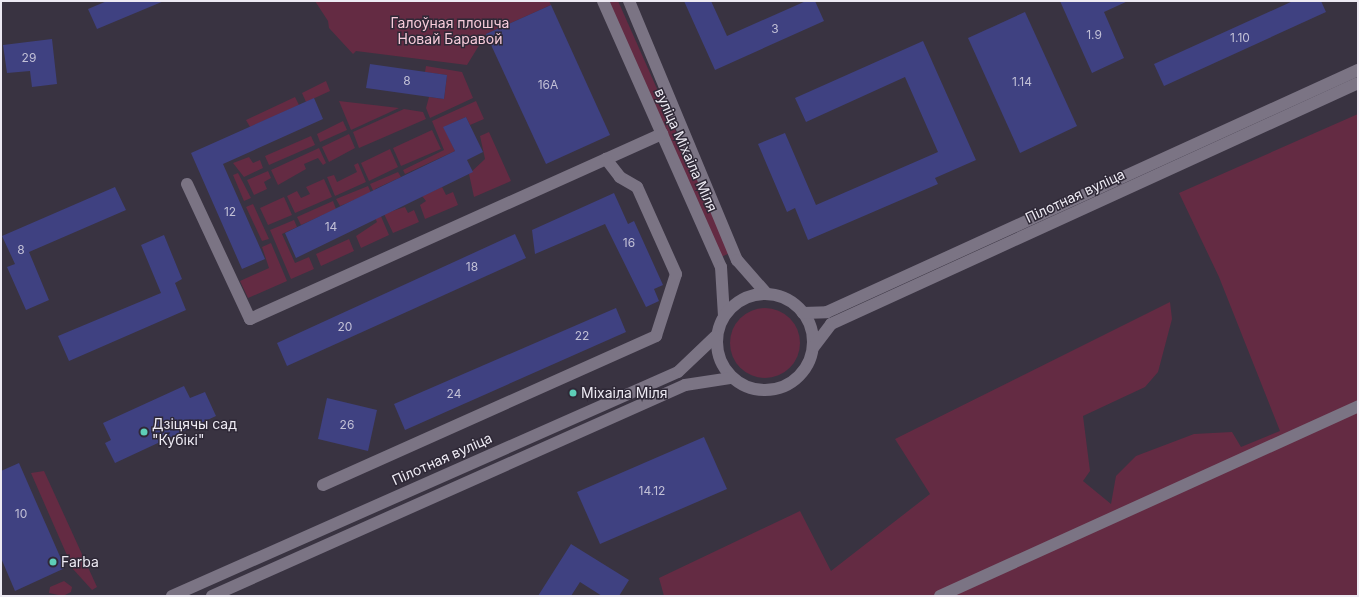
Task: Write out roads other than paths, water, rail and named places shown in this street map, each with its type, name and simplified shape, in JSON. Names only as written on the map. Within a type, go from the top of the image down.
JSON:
[{"type":"street","name":"вуліца Міхаіла Міля","points":[[603,1],[721,267],[724,316]]},
{"type":"street","name":"вуліца Міхаіла Міля","points":[[629,1],[737,260],[766,293]]},
{"type":"street","name":"Пілотная вуліца","points":[[813,348],[831,324],[1141,176],[1358,70]]},
{"type":"street","name":"Пілотная вуліца","points":[[803,313],[827,312],[1358,83]]},
{"type":"street","points":[[187,184],[250,319],[662,134]]},
{"type":"street","points":[[323,485],[656,336],[676,274],[637,187],[620,178],[606,159]]},
{"type":"street","points":[[212,596],[685,385],[731,378],[759,390],[781,387],[800,375],[813,348],[812,333],[803,313],[782,297],[766,293],[742,299],[724,316],[716,336],[717,351],[731,378]]},
{"type":"street","name":"Пілотная вуліца","points":[[172,596],[678,372],[716,336]]},
{"type":"street","points":[[940,596],[1358,406]]},
{"type":"place","name":"Міхаіла Міля","points":[[573,393]]},
{"type":"place","name":"Дзіцячы сад \"Кубікі\"","points":[[144,432]]},
{"type":"place","name":"Farba","points":[[53,562]]},
{"type":"park label","name":"Галоўная плошча Новай Баравой","points":[[450,32]]}]
